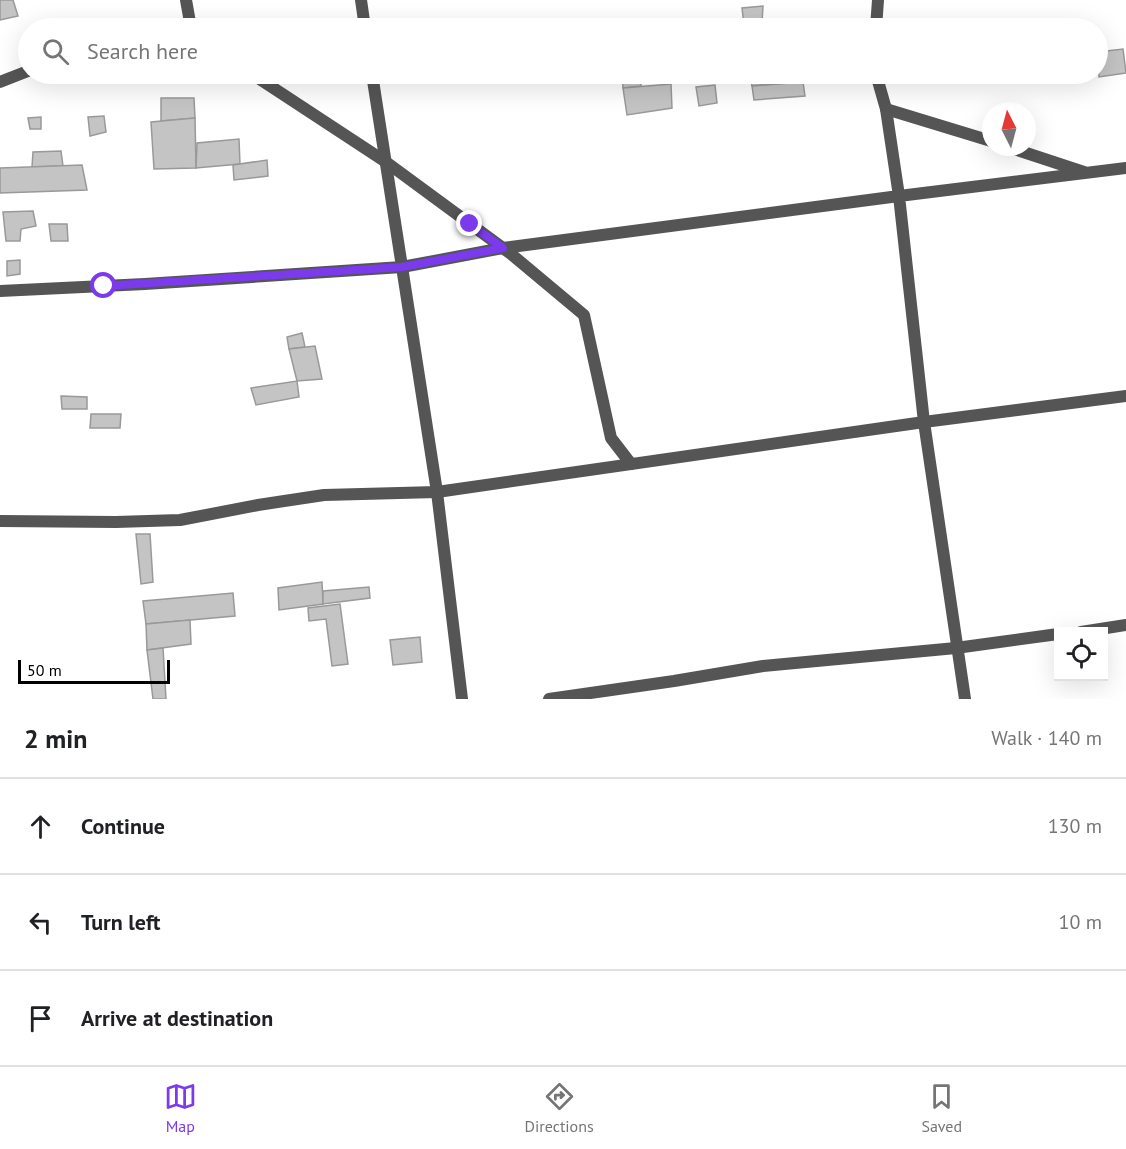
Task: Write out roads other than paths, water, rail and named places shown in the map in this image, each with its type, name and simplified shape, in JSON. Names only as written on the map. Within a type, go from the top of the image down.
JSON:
[{"type":"street","points":[[186,0],[189,18]]},
{"type":"street","points":[[361,0],[364,18]]},
{"type":"street","points":[[877,18],[878,0]]},
{"type":"street","points":[[0,82],[18,74]]},
{"type":"street","points":[[267,84],[386,162],[503,248],[584,315],[611,438],[631,464]]},
{"type":"street","points":[[374,84],[437,492],[462,699]]},
{"type":"street","points":[[879,84],[886,110],[899,196],[924,422],[965,699]]},
{"type":"street","points":[[886,110],[982,138]]},
{"type":"street","points":[[1036,156],[1088,173]]},
{"type":"street","points":[[0,291],[402,267],[503,248],[1126,168]]},
{"type":"street","points":[[0,521],[180,520],[324,495],[437,492],[924,422],[1126,396]]},
{"type":"street","points":[[1108,628],[1126,626]]},
{"type":"street","points":[[549,699],[763,666],[956,648],[1054,635]]}]
